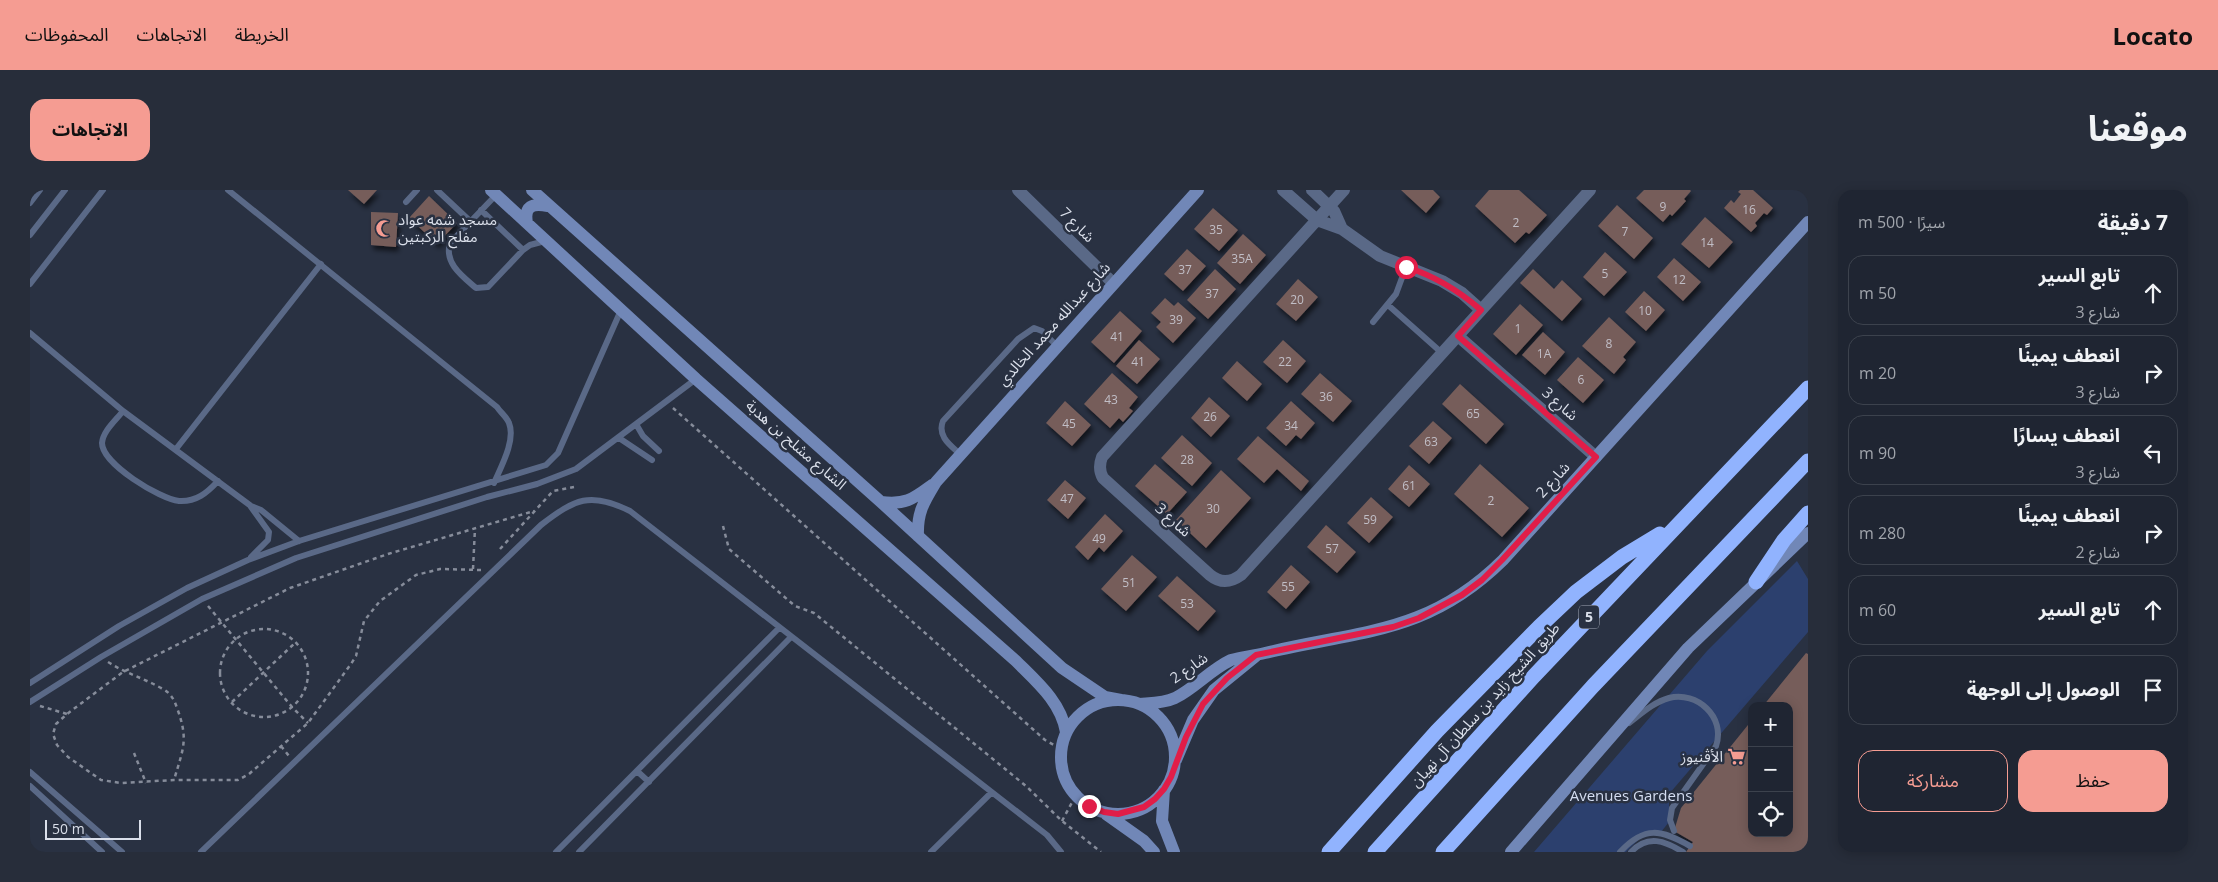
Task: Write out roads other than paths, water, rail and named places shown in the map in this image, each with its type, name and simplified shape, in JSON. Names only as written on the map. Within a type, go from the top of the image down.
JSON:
[{"type":"highway","name":"طريق الشيخ زايد بن سلطان آل نهيان","points":[[1375,852],[1534,676],[1808,388]]},
{"type":"highway","points":[[1443,852],[1593,686],[1808,461]]},
{"type":"highway","points":[[1756,582],[1784,540],[1808,512]]},
{"type":"highway","points":[[1327,852],[1438,731],[1539,626],[1576,592],[1622,557],[1677,524]]},
{"type":"street","points":[[494,192],[504,194],[509,190]]},
{"type":"street","name":"الشارع مشلح بن هدبة","points":[[532,190],[881,502],[1062,668],[1105,697],[1121,700]]},
{"type":"street","name":"شارع 7","points":[[1018,190],[1113,283]]},
{"type":"street","points":[[1284,190],[1317,220],[1342,229],[1380,256],[1442,281],[1462,293],[1481,310]]},
{"type":"street","points":[[1312,190],[1330,206],[1337,216],[1342,229]]},
{"type":"street","name":"شارع 3","points":[[1344,190],[1102,457],[1099,468],[1103,478],[1210,575],[1220,581],[1232,580],[1241,575],[1590,190]]},
{"type":"street","name":"الشارع مشلح بن هدبة","points":[[494,192],[696,378],[1016,661],[1048,694],[1061,712],[1066,732]]},
{"type":"street","name":"شارع عبدالله محمد الخالدي","points":[[918,536],[920,509],[936,482],[1192,192]]},
{"type":"street","points":[[527,223],[526,214],[528,208],[534,205],[548,206]]},
{"type":"street","name":"شارع 2","points":[[1140,704],[1159,703],[1174,698],[1220,666],[1241,657],[1393,627],[1440,608],[1482,580],[1808,222]]},
{"type":"street","name":"شارع 3","points":[[1458,336],[1596,457]]},
{"type":"street","name":"شارع عبدالله محمد الخالدي","points":[[881,502],[897,504],[909,500],[936,482]]},
{"type":"street","points":[[1511,852],[1520,847],[1606,740],[1688,648],[1808,533]]},
{"type":"street","name":"شارع 2","points":[[1174,764],[1193,720],[1203,704],[1227,678],[1256,655]]},
{"type":"street","points":[[1121,700],[1140,704],[1153,712],[1167,729],[1174,749],[1174,764],[1171,777],[1164,789],[1144,807],[1118,814],[1104,812],[1089,806],[1076,795],[1066,781],[1061,765],[1061,749],[1066,732],[1076,718],[1089,708],[1104,701],[1121,700]]},
{"type":"street","points":[[1164,789],[1162,821],[1174,852]]},
{"type":"street","points":[[1104,812],[1144,841],[1154,852]]},
{"type":"lane","points":[[30,203],[40,190]]},
{"type":"lane","points":[[30,235],[66,190]]},
{"type":"lane","points":[[30,284],[103,190]]},
{"type":"lane","points":[[228,190],[497,407],[509,423],[509,447],[494,482]]},
{"type":"lane","points":[[406,202],[417,190]]},
{"type":"lane","points":[[437,190],[470,221]]},
{"type":"lane","points":[[494,192],[481,210],[450,244],[447,252],[449,261],[476,288],[488,287],[523,250],[530,245],[546,241]]},
{"type":"lane","points":[[481,210],[523,250]]},
{"type":"lane","points":[[176,449],[321,264]]},
{"type":"lane","points":[[1373,322],[1396,294],[1406,267]]},
{"type":"lane","points":[[1388,306],[1442,353]]},
{"type":"lane","points":[[30,683],[119,626],[188,588],[248,560],[298,541],[546,465],[558,453],[621,310]]},
{"type":"lane","points":[[960,454],[942,435],[940,428],[943,421],[1018,339],[1028,331],[1034,328],[1042,331],[1057,346]]},
{"type":"lane","points":[[30,333],[124,411],[251,506],[260,510],[298,541]]},
{"type":"lane","points":[[30,702],[101,657],[202,600],[296,558],[563,475],[576,469],[696,378]]},
{"type":"lane","points":[[124,411],[105,433],[102,443],[105,454],[138,482],[162,496],[180,501],[202,497],[218,481]]},
{"type":"lane","points":[[636,424],[643,436],[659,451]]},
{"type":"lane","points":[[619,438],[652,460]]},
{"type":"lane","points":[[202,852],[541,525],[559,511],[577,501],[597,500],[613,503],[630,511],[1047,836],[1061,852]]},
{"type":"lane","points":[[248,560],[268,540],[268,532],[251,506]]},
{"type":"lane","points":[[556,852],[779,628]]},
{"type":"lane","points":[[580,852],[791,637]]},
{"type":"lane","points":[[1606,740],[1653,706],[1669,698],[1679,697],[1697,701],[1714,716],[1719,730],[1716,746],[1672,808],[1670,820],[1674,831]]},
{"type":"lane","points":[[637,771],[649,782]]},
{"type":"lane","points":[[30,772],[122,852]]},
{"type":"lane","points":[[30,786],[102,852]]},
{"type":"lane","points":[[931,852],[991,793]]},
{"type":"lane","points":[[1620,852],[1636,838],[1651,832],[1671,835],[1690,846]]},
{"type":"lane","points":[[1631,852],[1644,842],[1656,840],[1683,852]]},
{"type":"place","name":"مسجد شمه عواد مفلح الركبتين","points":[[384,229]]},
{"type":"place","name":"الأڤنيوز","points":[[1737,757]]},
{"type":"park label","name":"Avenues Gardens","points":[[1631,796]]}]
